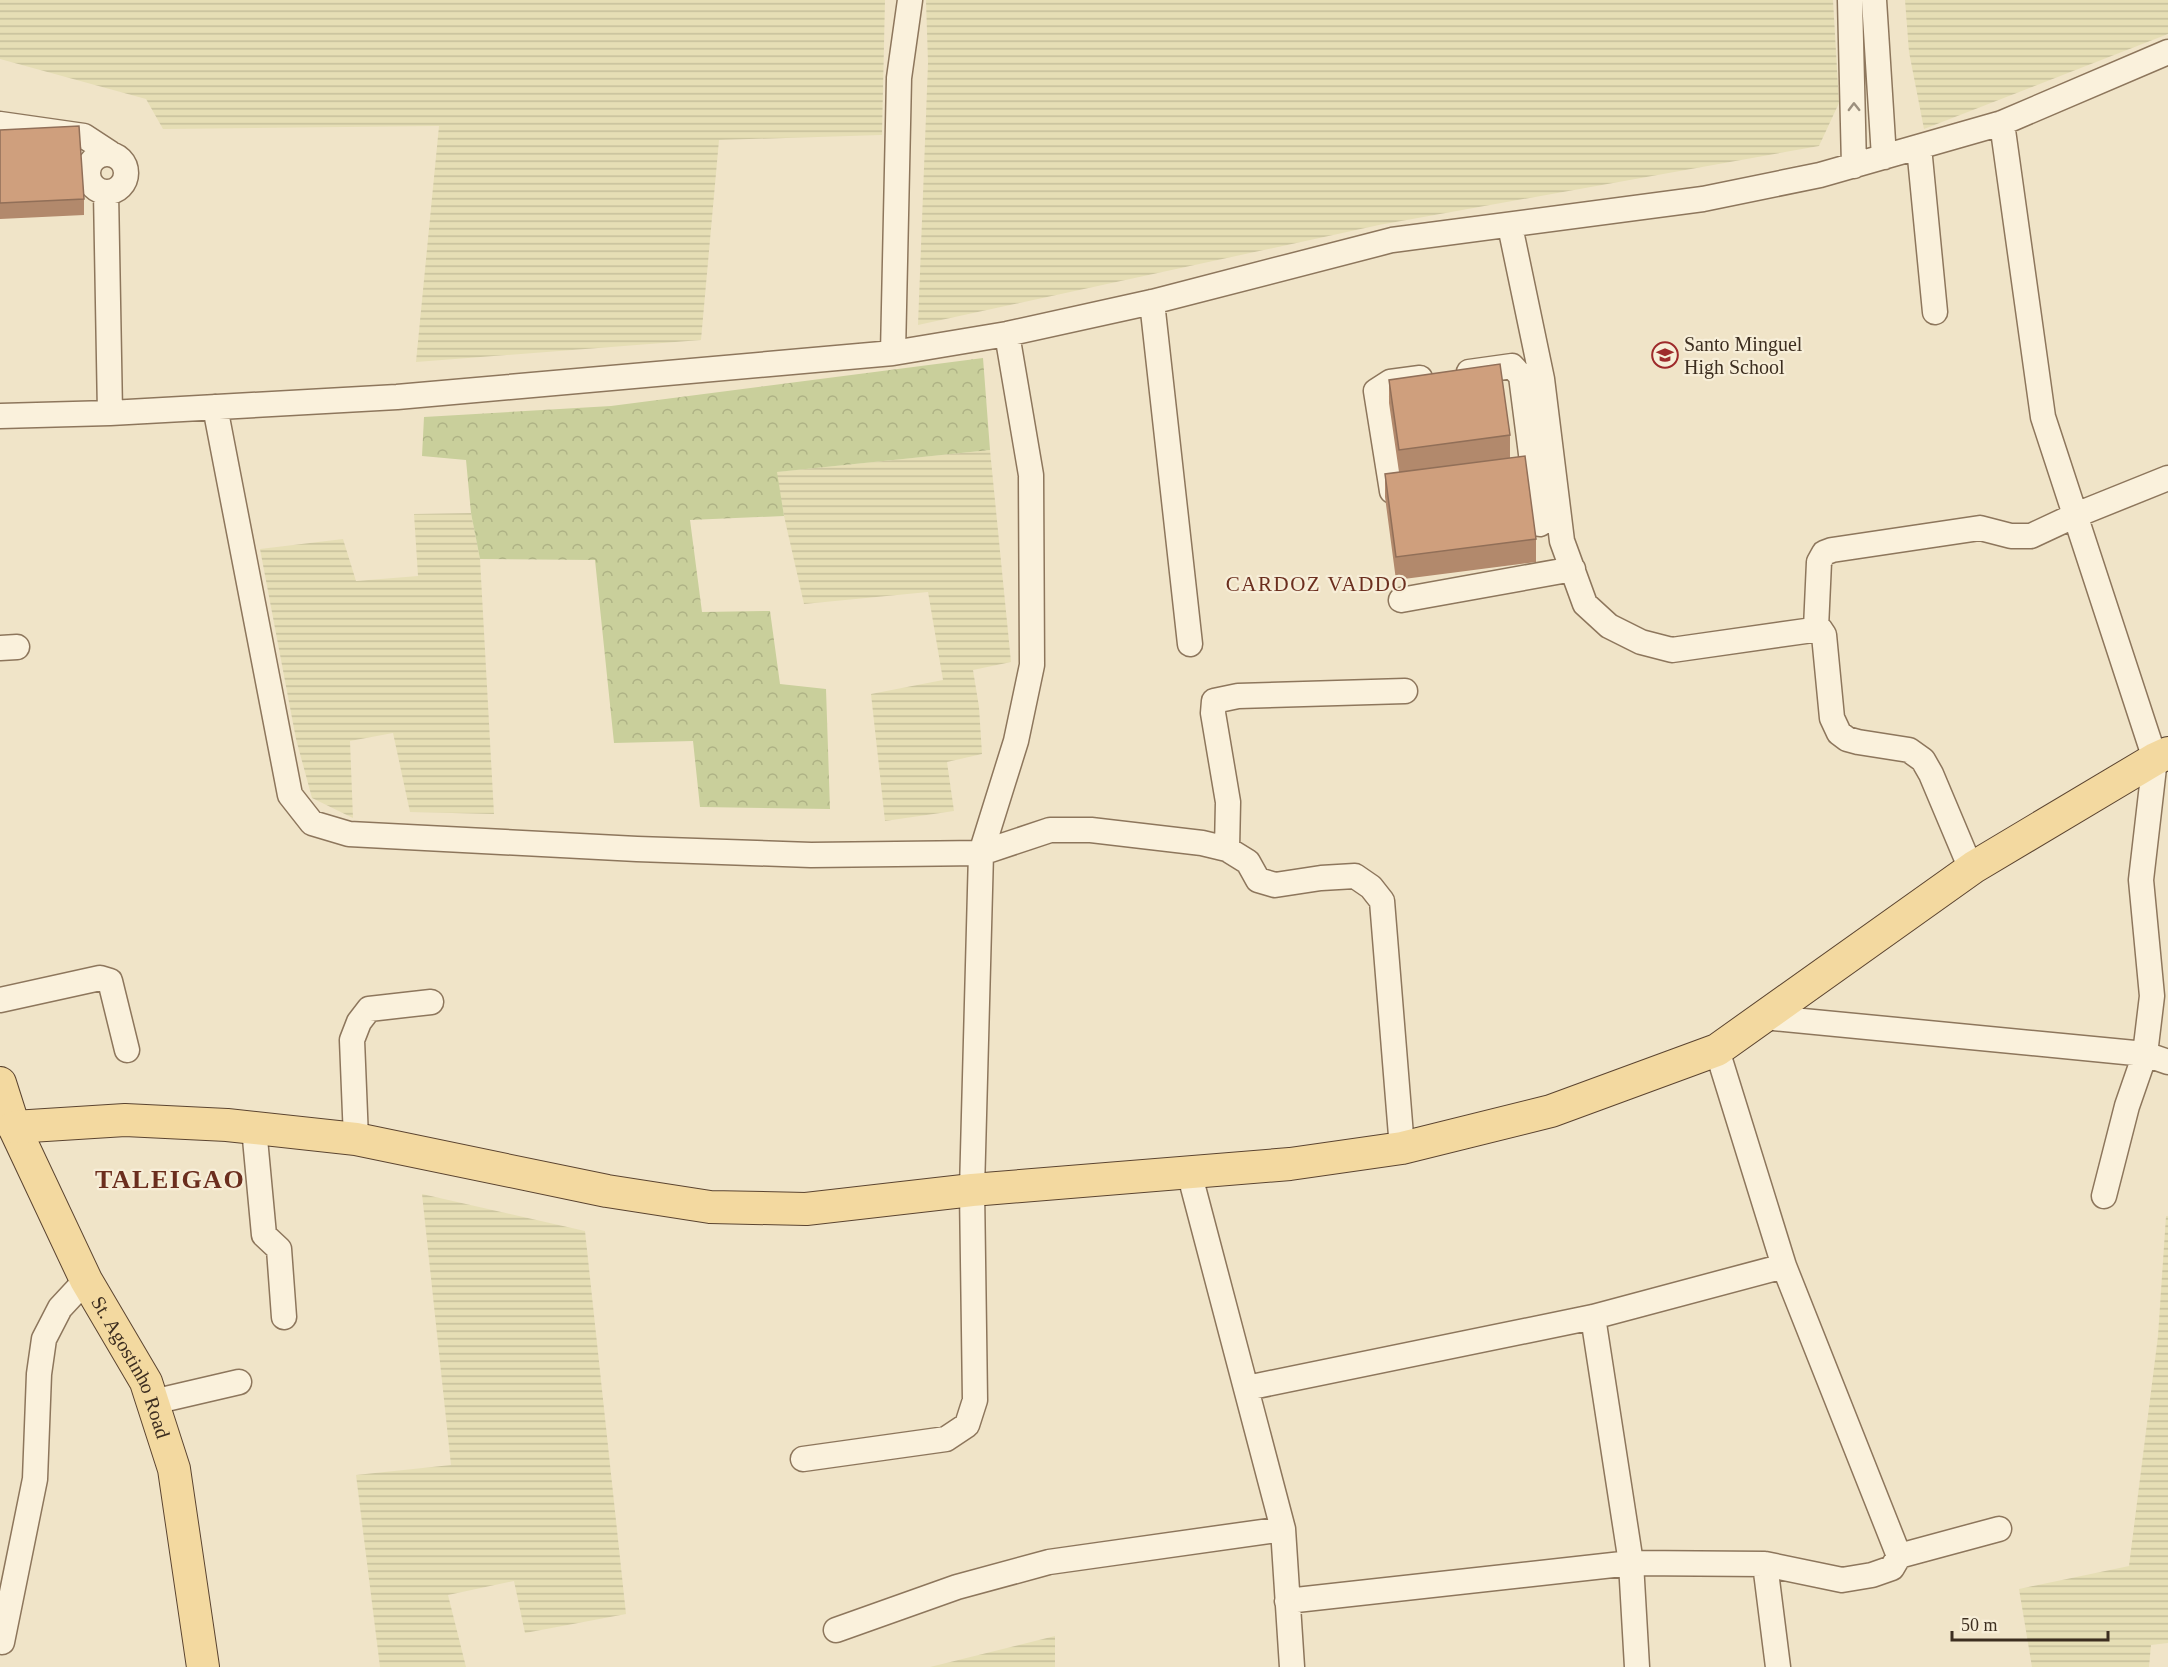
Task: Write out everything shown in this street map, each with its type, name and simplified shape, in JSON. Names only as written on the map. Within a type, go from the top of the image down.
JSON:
[{"type":"main road","points":[[7,1128],[125,1120],[254,1128],[356,1139],[607,1191],[710,1207],[806,1209],[972,1190],[1290,1164],[1401,1148],[1551,1111],[1717,1050],[1971,869],[2161,756]]},
{"type":"main road","name":"St. Agostinho Road","points":[[0,1083],[7,1128],[86,1280],[146,1382],[153,1402],[174,1469],[203,1667]]},
{"type":"street","points":[[893,353],[899,78],[910,0]]},
{"type":"street","points":[[1850,0],[1854,166]]},
{"type":"street","points":[[1874,0],[1884,158]]},
{"type":"street","points":[[0,416],[110,413],[398,397],[893,353],[1007,334],[1152,302],[1392,240],[1703,199],[1820,175],[2002,123],[2168,52]]},
{"type":"street","points":[[2002,123],[2043,417],[2161,756],[2141,879],[2152,996],[2145,1054],[2127,1106],[2104,1196]]},
{"type":"street","points":[[0,124],[84,136],[121,159],[127,170],[126,177],[119,188],[106,192],[110,413]]},
{"type":"street","points":[[1919,147],[1935,312]]},
{"type":"street","points":[[1510,226],[1542,379],[1531,469],[1562,541],[1585,604],[1609,626],[1641,642],[1672,650],[1816,628],[1823,631],[1832,718],[1839,733],[1847,739],[1858,742],[1909,750],[1923,760],[1971,869]]},
{"type":"street","points":[[1152,302],[1190,644]]},
{"type":"street","points":[[803,1459],[946,1439],[967,1425],[975,1400],[972,1190],[981,853],[1016,741],[1032,665],[1031,475],[1007,334]]},
{"type":"street","points":[[1395,490],[1376,391],[1390,382],[1512,366],[1521,376],[1531,469],[1540,524]]},
{"type":"street","points":[[215,407],[290,795],[312,823],[349,834],[637,849],[811,855],[981,853],[1050,830],[1092,830],[1202,843],[1227,849],[1248,862],[1258,880],[1275,885],[1321,878],[1355,876],[1371,887],[1382,901],[1401,1148]]},
{"type":"street","points":[[1816,628],[1819,562],[1824,553],[1980,528],[2011,536],[2031,536],[2168,478]]},
{"type":"street","points":[[1401,600],[1573,569]]},
{"type":"street","points":[[1227,849],[1228,802],[1213,713],[1214,701],[1238,696],[1405,691]]},
{"type":"street","points":[[0,1000],[100,978],[110,981],[127,1050]]},
{"type":"street","points":[[356,1139],[352,1040],[359,1022],[369,1009],[431,1002]]},
{"type":"street","points":[[1763,1017],[2145,1054],[2168,1062]]},
{"type":"street","points":[[1717,1050],[1784,1266],[1899,1556]]},
{"type":"street","points":[[254,1128],[264,1235],[279,1249],[284,1317]]},
{"type":"street","points":[[1189,1172],[1283,1529],[1292,1667]]},
{"type":"street","points":[[1247,1388],[1593,1317],[1784,1266]]},
{"type":"street","points":[[2,1642],[35,1479],[39,1374],[44,1339],[60,1308],[86,1280]]},
{"type":"street","points":[[1593,1317],[1631,1563],[1637,1667]]},
{"type":"street","points":[[153,1402],[239,1382]]},
{"type":"street","points":[[836,1630],[957,1587],[1049,1562],[1283,1529]]},
{"type":"street","points":[[1287,1601],[1631,1563],[1765,1564],[1842,1580],[1872,1575],[1892,1568],[1899,1556],[1999,1529]]},
{"type":"street","points":[[1765,1564],[1778,1667]]},
{"type":"shaded area","points":[[0,0],[885,0],[882,135],[719,140],[701,340],[416,362],[439,126],[163,129],[146,99],[0,59]]},
{"type":"shaded area","points":[[926,0],[1833,0],[1839,103],[1819,146],[1379,225],[918,325],[928,63]]},
{"type":"shaded area","points":[[1905,0],[2168,0],[2168,34],[1924,129],[1909,52]]},
{"type":"shaded area","points":[[990,450],[1011,662],[973,670],[979,707],[982,754],[947,762],[954,811],[885,821],[871,694],[943,680],[928,592],[804,604],[776,472]]},
{"type":"shaded area","points":[[471,513],[480,559],[494,814],[410,812],[393,733],[350,741],[353,818],[312,798],[296,739],[260,549],[343,539],[356,581],[418,576],[414,514]]},
{"type":"shaded area","points":[[422,1194],[585,1231],[626,1614],[525,1633],[514,1581],[448,1595],[466,1667],[380,1667],[356,1475],[451,1465]]},
{"type":"shaded area","points":[[2166,1216],[2168,1216],[2168,1643],[2151,1645],[2149,1667],[2032,1667],[2019,1589],[2129,1566],[2158,1336]]},
{"type":"shaded area","points":[[1055,1636],[1055,1667],[930,1667]]},
{"type":"green space","points":[[983,358],[990,450],[777,472],[784,516],[690,520],[702,612],[770,611],[780,684],[826,689],[830,809],[700,807],[693,741],[614,743],[595,560],[480,559],[471,513],[466,460],[422,456],[424,417],[611,406]]},
{"type":"building","points":[[79,126],[84,199],[0,203],[0,130]]},
{"type":"building","points":[[1500,364],[1510,435],[1399,450],[1389,380]]},
{"type":"building","points":[[1525,456],[1536,539],[1396,557],[1385,474]]},
{"type":"place","name":"Santo Minguel High School","points":[[1665,355]]},
{"type":"district","name":"CARDOZ VADDO","points":[[1317,584]]},
{"type":"district","name":"TALEIGAO","points":[[170,1179]]}]
